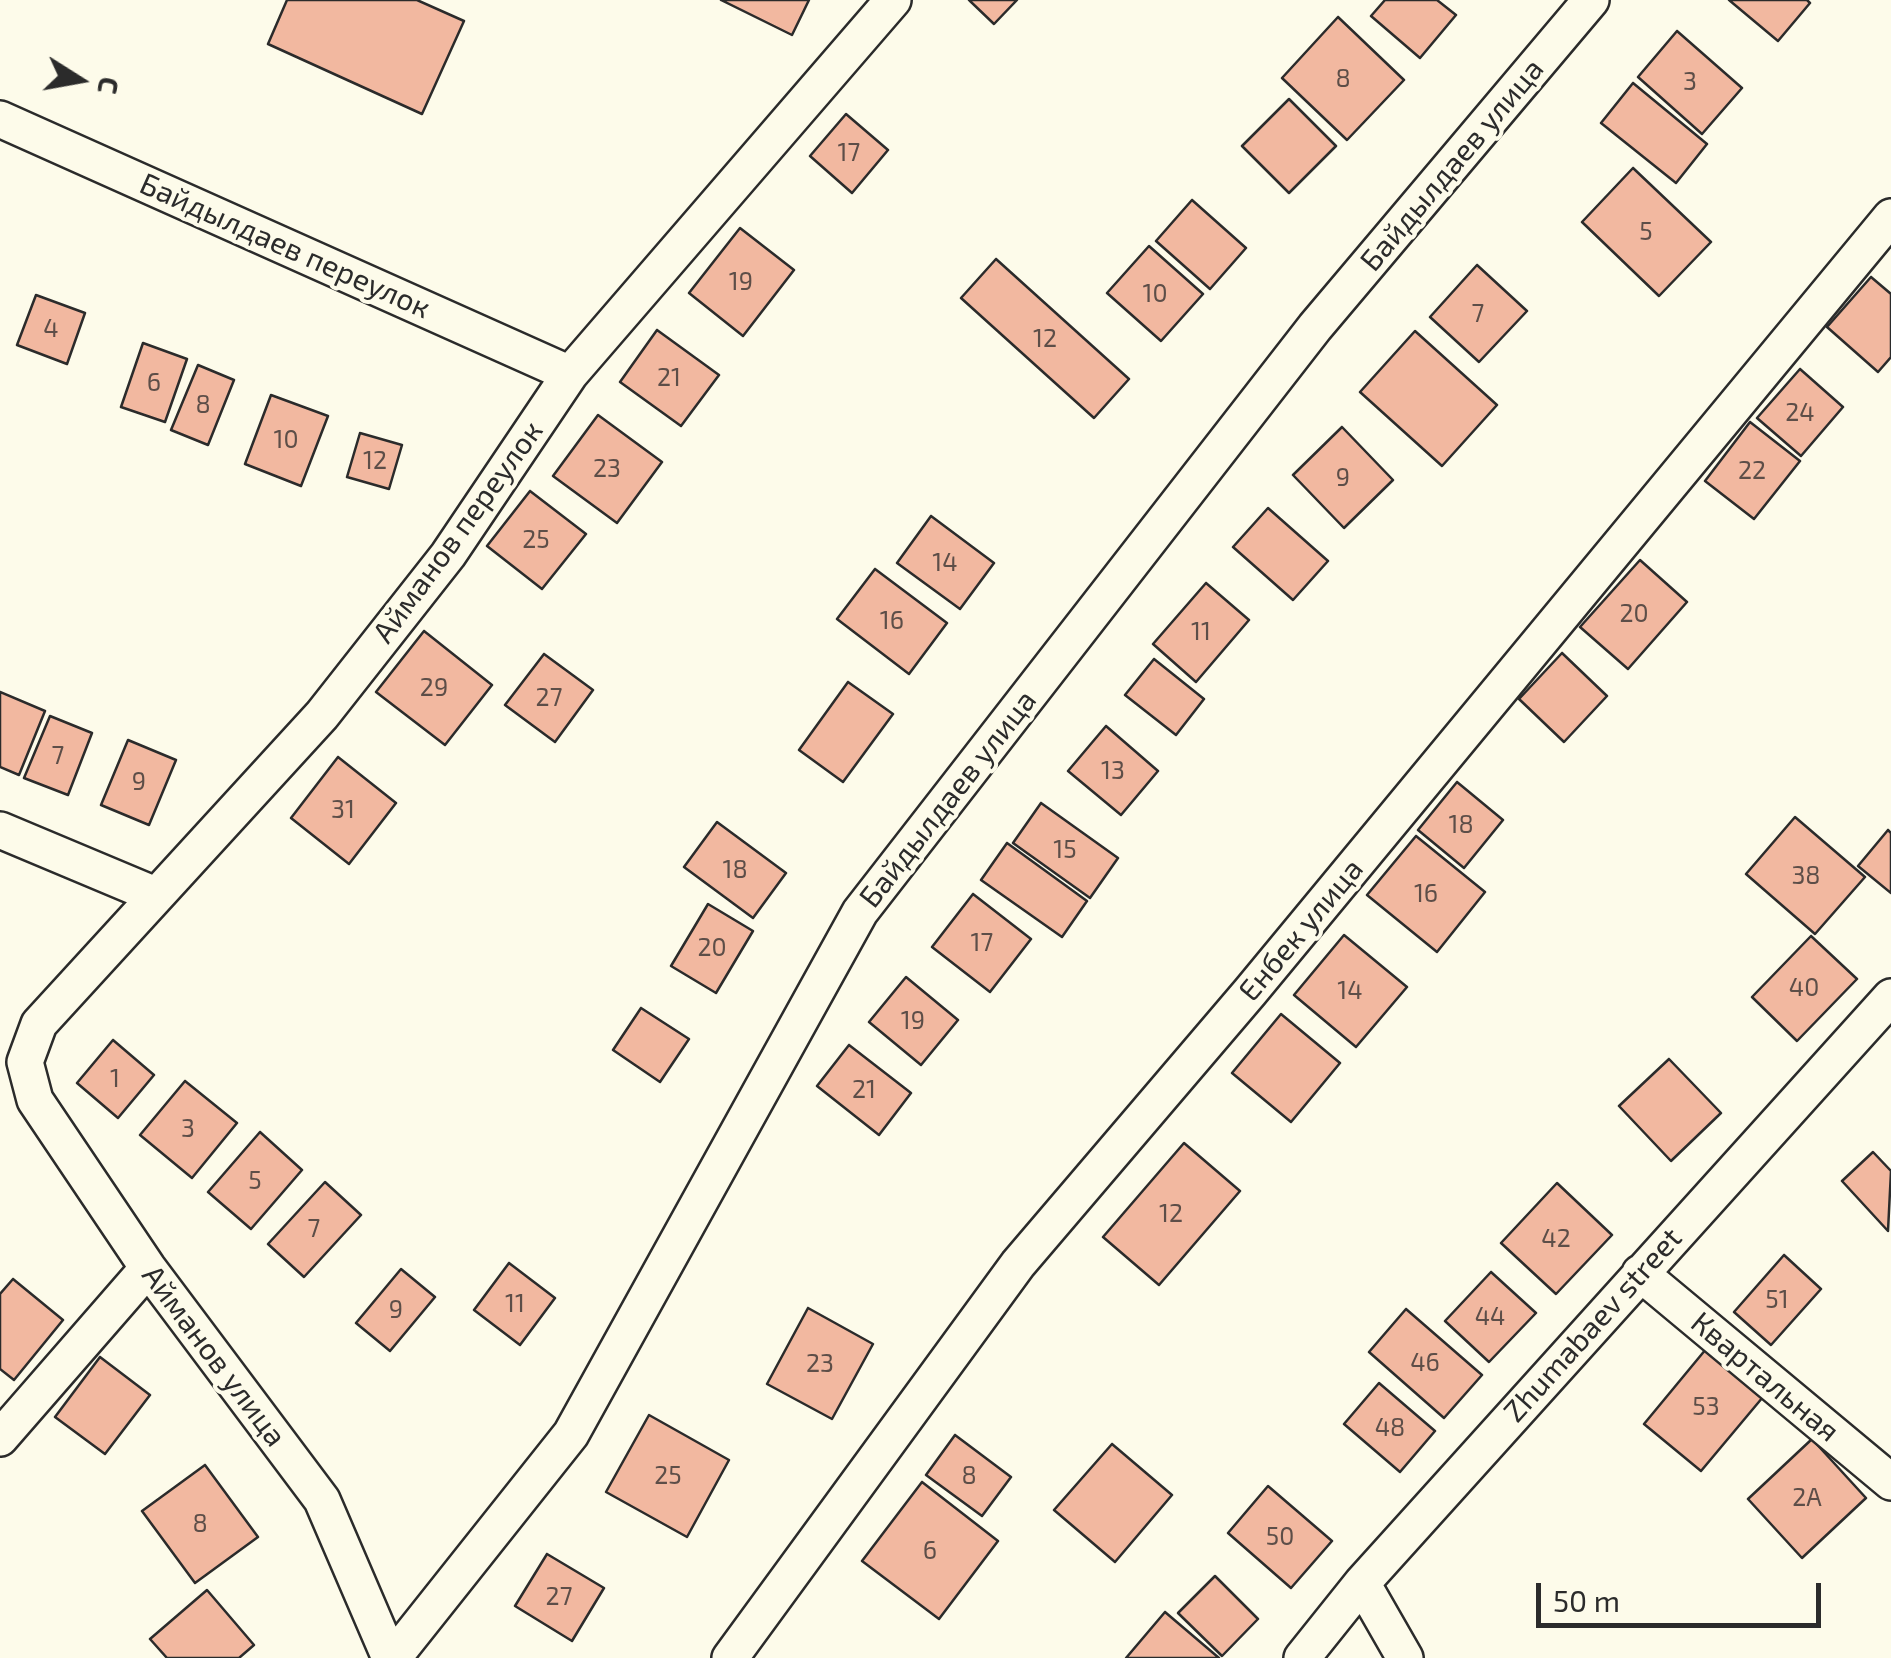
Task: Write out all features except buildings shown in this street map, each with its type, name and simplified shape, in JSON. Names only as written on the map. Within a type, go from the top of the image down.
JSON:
[{"type":"street","name":"Айманов переулок","points":[[26,1062],[39,1024],[322,715],[448,555],[570,374],[893,0]]},
{"type":"street","name":"Байдылдаев улица","points":[[391,1658],[571,1434],[860,912],[1315,328],[1591,0]]},
{"type":"street","name":"Байдылдаев переулок","points":[[0,119],[570,374]]},
{"type":"street","name":"Енбек улица","points":[[730,1658],[1018,1264],[1276,962],[1891,217]]},
{"type":"street","points":[[0,830],[156,895]]},
{"type":"street","name":"Zhumabaev street","points":[[1302,1658],[1362,1583],[1891,997]]},
{"type":"street","name":"Айманов улица","points":[[26,1062],[35,1100],[148,1268],[322,1500],[391,1658]]},
{"type":"street","points":[[0,1438],[148,1268]]},
{"type":"street","name":"Квартальная","points":[[1640,1273],[1891,1482]]},
{"type":"street","points":[[1362,1583],[1405,1658]]}]
